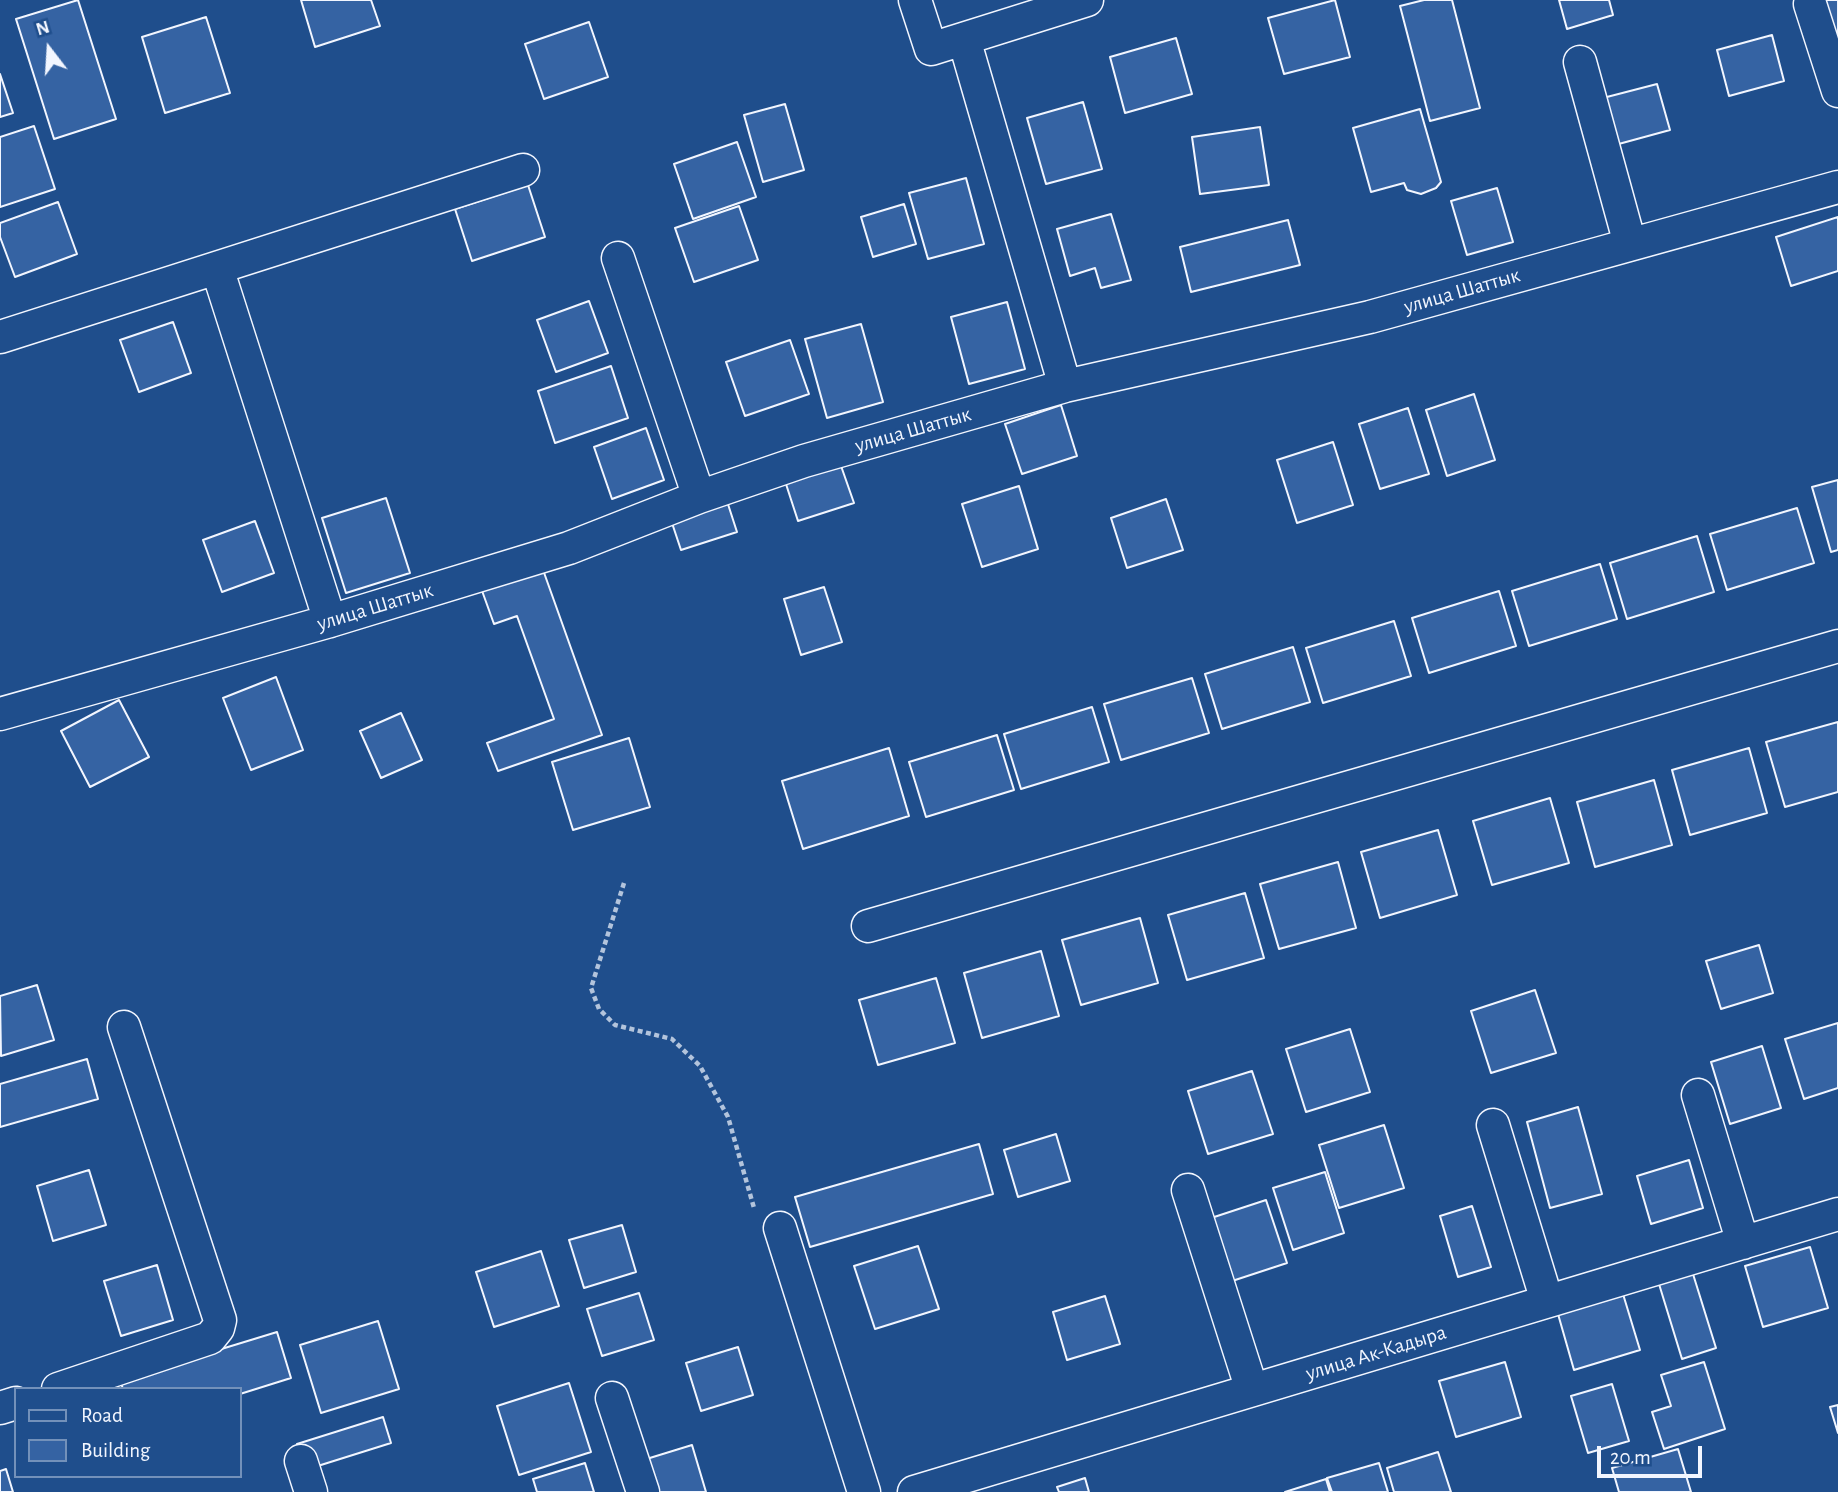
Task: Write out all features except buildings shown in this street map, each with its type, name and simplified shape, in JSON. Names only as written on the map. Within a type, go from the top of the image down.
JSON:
[{"type":"street","points":[[915,0],[931,49],[1087,0]]},
{"type":"street","points":[[1810,4],[1838,91]]},
{"type":"street","points":[[964,39],[1065,386]]},
{"type":"street","points":[[1580,62],[1630,244]]},
{"type":"street","points":[[0,337],[523,170]]},
{"type":"street","name":"улица Шаттык","points":[[0,715],[330,621],[569,548],[699,497],[804,461],[1065,386],[1370,317],[1838,187]]},
{"type":"street","points":[[618,258],[699,497]]},
{"type":"street","points":[[217,268],[330,621]]},
{"type":"street","points":[[867,926],[1838,646]]},
{"type":"street","points":[[64,1387],[210,1338],[218,1328],[220,1320],[124,1027]]},
{"type":"street","points":[[1698,1095],[1743,1242]]},
{"type":"street","points":[[1493,1125],[1547,1301]]},
{"type":"street","points":[[1188,1190],[1252,1390]]},
{"type":"street","name":"улица Ак-Кадыра","points":[[914,1492],[1838,1214]]},
{"type":"street","points":[[780,1228],[864,1492]]},
{"type":"street","points":[[612,1398],[643,1492]]},
{"type":"street","points":[[301,1461],[311,1492]]},
{"type":"path","points":[[624,883],[591,988],[600,1009],[615,1025],[672,1039],[700,1066],[728,1116],[760,1226],[780,1228]]}]
